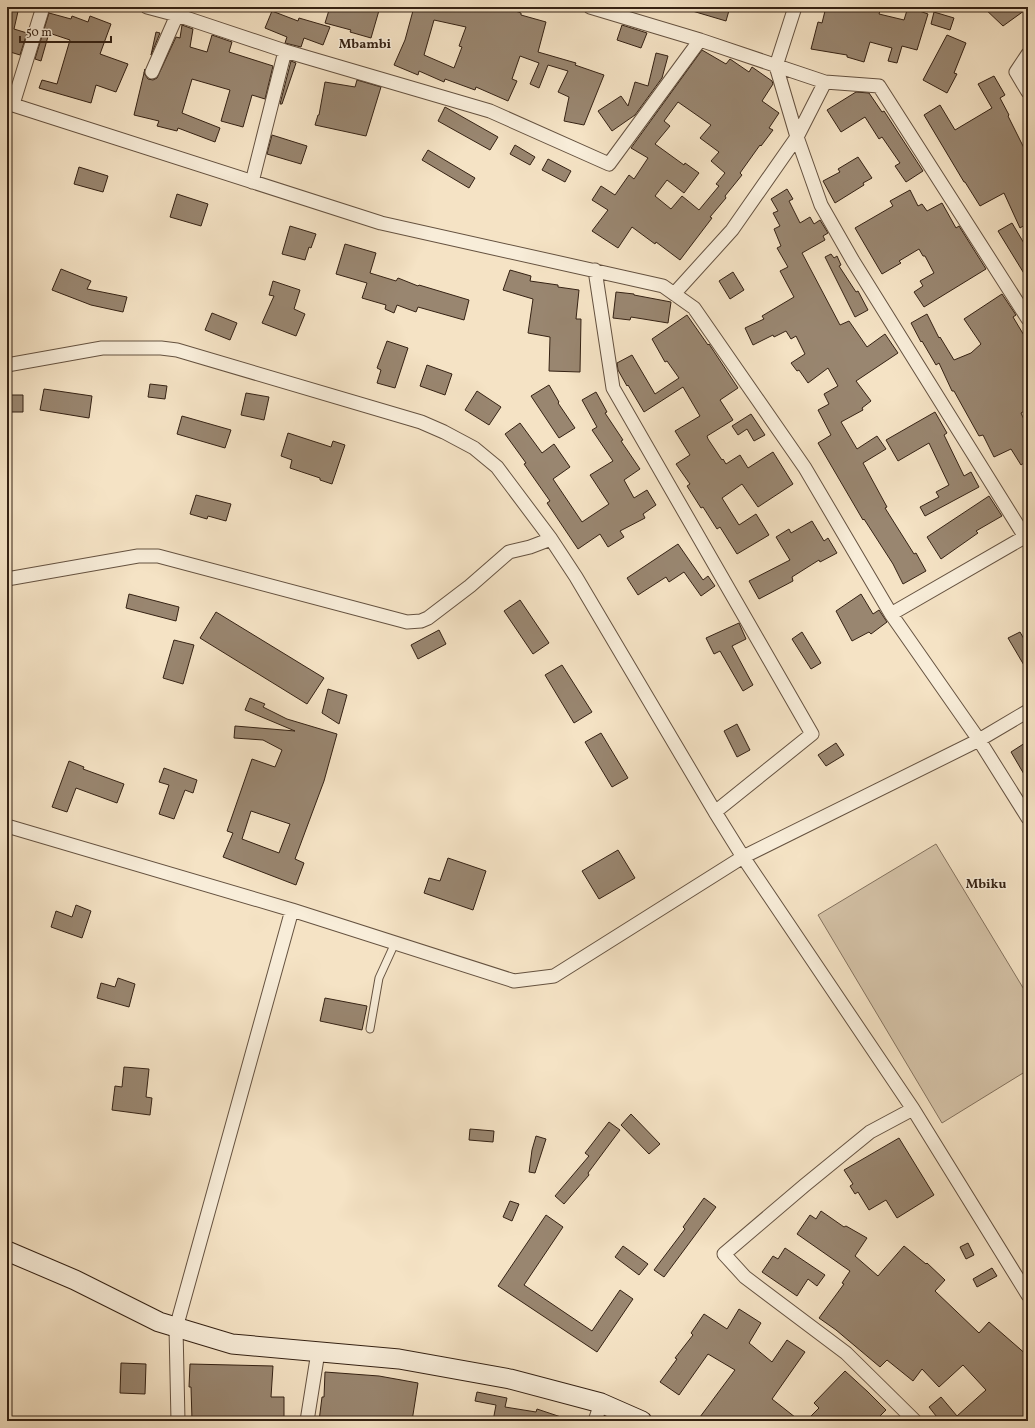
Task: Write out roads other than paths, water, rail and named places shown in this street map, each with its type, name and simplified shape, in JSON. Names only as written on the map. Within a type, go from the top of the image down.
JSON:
[{"type":"street","points":[[43,7],[10,104],[381,224],[596,270],[663,286],[694,308],[805,468],[891,614],[979,740],[1028,818]]},
{"type":"street","points":[[147,7],[178,11],[285,51],[490,111],[609,164],[700,40]]},
{"type":"street","points":[[590,7],[700,40],[825,82],[879,86],[1028,320]]},
{"type":"street","points":[[795,7],[776,66],[797,138],[821,205],[853,260],[1026,536],[891,614]]},
{"type":"street","points":[[152,72],[178,11]]},
{"type":"street","points":[[252,182],[285,51]]},
{"type":"street","points":[[1028,54],[1016,72],[1028,92]]},
{"type":"street","points":[[674,294],[732,230],[797,138],[825,82]]},
{"type":"street","points":[[596,270],[613,388],[812,734],[715,812]]},
{"type":"street","points":[[7,365],[94,349],[168,348],[178,350],[415,420],[444,432],[474,448],[497,467],[551,539],[576,577],[743,858],[913,1109],[1028,1295]]},
{"type":"street","points":[[7,579],[138,556],[158,556],[407,622],[413,622],[428,618],[470,586],[509,552],[530,547],[551,539]]},
{"type":"street","points":[[7,826],[292,910],[514,980],[554,976],[743,858],[979,740],[1028,711]]},
{"type":"street","points":[[178,1421],[176,1328],[292,910]]},
{"type":"street","points":[[913,1109],[870,1132],[724,1254],[745,1277],[846,1353],[915,1421]]},
{"type":"street","points":[[7,1251],[75,1280],[159,1322],[232,1344],[400,1359],[510,1379],[601,1403],[642,1421]]},
{"type":"street","points":[[307,1421],[318,1352]]},
{"type":"street","points":[[595,1421],[601,1403]]},
{"type":"lane","points":[[370,1029],[379,978],[395,943]]},
{"type":"district","name":"Mbambi","points":[[365,45]]},
{"type":"district","name":"Mbiku","points":[[986,885]]}]
